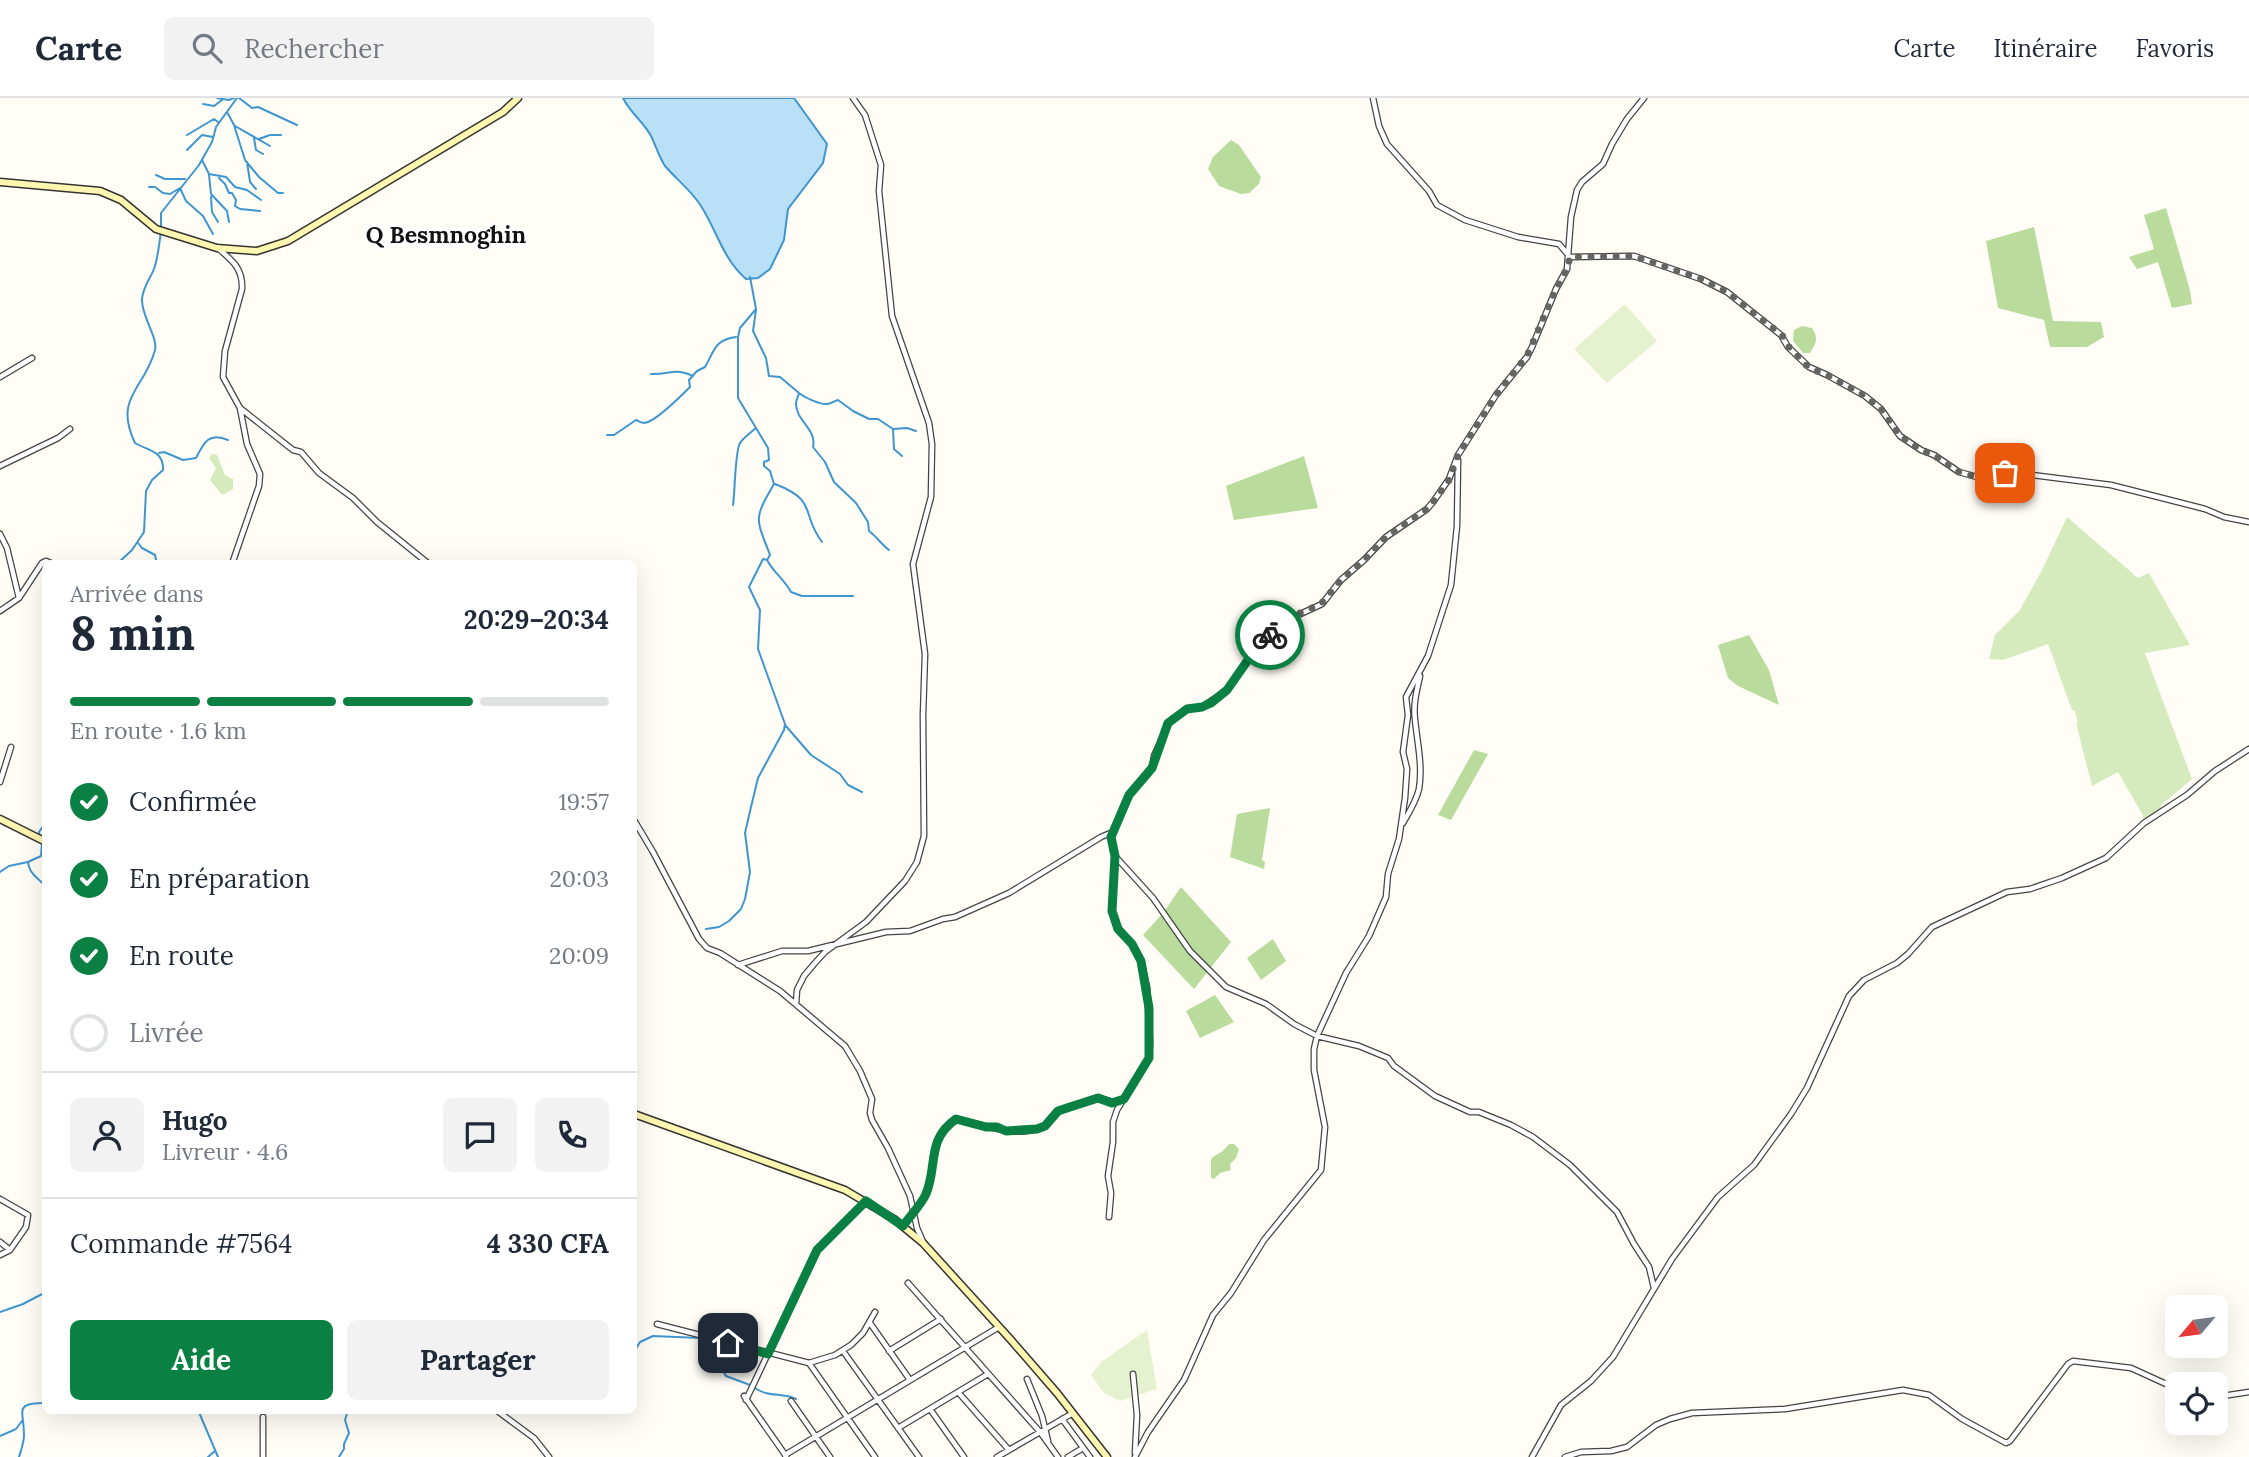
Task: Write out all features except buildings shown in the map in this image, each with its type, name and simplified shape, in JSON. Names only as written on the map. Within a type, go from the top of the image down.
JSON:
[{"type":"street","points":[[0,182],[100,191],[121,200],[160,230],[217,248],[257,251],[288,241],[503,112],[518,98]]},
{"type":"street","points":[[796,1004],[797,990],[804,976],[825,952],[866,922],[905,881],[917,862],[924,836],[925,654],[913,564],[933,482],[932,444],[929,423],[892,316],[879,191],[881,165],[865,115],[853,98]]},
{"type":"street","points":[[1373,98],[1379,126],[1387,144],[1429,191],[1437,205],[1465,220],[1518,237],[1559,244],[1570,257]]},
{"type":"street","points":[[1109,1217],[1111,1194],[1108,1176],[1113,1122],[1149,1058],[1149,1008],[1141,961],[1132,944],[1115,923],[1112,911],[1115,856],[1111,837],[1129,795],[1152,768],[1168,723],[1187,709],[1202,707],[1227,690],[1257,647],[1283,622],[1321,604],[1341,580],[1386,537],[1427,509],[1449,480],[1458,455],[1496,395],[1527,356],[1567,269],[1571,218],[1577,190],[1582,182],[1603,164],[1627,119],[1644,98]]},
{"type":"street","points":[[217,248],[240,269],[242,278],[242,289],[222,365],[223,377],[240,408],[247,444],[260,474],[259,486],[233,560]]},
{"type":"street","points":[[1570,257],[1634,256],[1701,279],[1727,292],[1782,335],[1788,346],[1809,368],[1865,396],[1881,409],[1900,436],[1959,472],[1994,478],[2018,471],[2110,485],[2249,522]]},
{"type":"street","points":[[0,377],[32,358]]},
{"type":"street","points":[[240,408],[293,450],[301,452],[319,473],[353,498],[377,522],[424,560]]},
{"type":"street","points":[[0,466],[58,438],[70,429]]},
{"type":"street","points":[[1135,1457],[1148,1432],[1184,1380],[1213,1315],[1231,1293],[1264,1240],[1321,1170],[1325,1127],[1314,1070],[1317,1036],[1346,973],[1359,956],[1377,921],[1386,897],[1388,874],[1401,828],[1407,769],[1403,752],[1408,715],[1406,697],[1432,646],[1451,584],[1459,489],[1458,455]]},
{"type":"street","points":[[0,534],[19,598]]},
{"type":"street","points":[[0,560],[9,557]]},
{"type":"street","points":[[0,611],[19,598],[42,563]]},
{"type":"street","points":[[1401,828],[1419,789],[1420,758],[1415,717],[1421,671]]},
{"type":"street","points":[[0,782],[11,747]]},
{"type":"street","points":[[1532,1457],[1561,1405],[1591,1381],[1613,1357],[1672,1259],[1718,1197],[1754,1166],[1791,1114],[1807,1088],[1855,987],[1898,963],[1926,932],[1950,917],[2007,892],[2030,889],[2106,858],[2144,823],[2249,749]]},
{"type":"street","points":[[0,819],[42,840]]},
{"type":"street","points":[[637,825],[699,939],[707,948],[720,953],[780,990],[845,1046],[872,1099],[872,1120],[910,1196],[916,1228],[923,1243]]},
{"type":"street","points":[[738,965],[782,951],[808,951],[886,932],[910,931],[955,917],[1009,893],[1101,837],[1114,832]]},
{"type":"street","points":[[1115,856],[1153,898],[1190,951],[1226,987],[1266,1004],[1317,1036],[1354,1045],[1388,1058],[1394,1066],[1435,1096],[1470,1112],[1494,1116],[1533,1137],[1561,1157],[1617,1212],[1649,1267],[1654,1289]]},
{"type":"street","points":[[903,1226],[925,1197],[931,1179],[935,1142],[940,1133],[956,1119],[1006,1131],[1037,1129],[1045,1126],[1058,1111],[1098,1098],[1112,1103],[1124,1099]]},
{"type":"street","points":[[637,1115],[845,1189],[903,1226],[923,1243],[999,1326],[1107,1457]]},
{"type":"street","points":[[0,1199],[28,1216],[26,1227],[10,1250],[0,1255]]},
{"type":"street","points":[[866,1201],[817,1250],[745,1398],[786,1456],[999,1326]]},
{"type":"street","points":[[0,1242],[10,1250]]},
{"type":"street","points":[[908,1283],[1042,1431],[1056,1457]]},
{"type":"street","points":[[657,1324],[809,1363],[843,1351],[863,1333],[874,1312]]},
{"type":"street","points":[[889,1351],[941,1320]]},
{"type":"street","points":[[870,1323],[910,1380]]},
{"type":"street","points":[[843,1351],[919,1457]]},
{"type":"street","points":[[1565,1457],[1581,1452],[1611,1451],[1627,1447],[1656,1425],[1692,1413],[1785,1409],[1903,1390],[1929,1395],[1962,1419],[2006,1443],[2073,1361],[2131,1368],[2165,1384]]},
{"type":"street","points":[[809,1363],[875,1457]]},
{"type":"street","points":[[898,1428],[988,1374]]},
{"type":"street","points":[[1133,1374],[1137,1415],[1135,1457]]},
{"type":"street","points":[[1027,1379],[1039,1406],[1042,1431]]},
{"type":"street","points":[[958,1392],[1009,1450]]},
{"type":"street","points":[[2228,1395],[2249,1392]]},
{"type":"street","points":[[791,1401],[830,1457]]},
{"type":"street","points":[[930,1409],[964,1457]]},
{"type":"street","points":[[997,1457],[1073,1413]]},
{"type":"street","points":[[501,1414],[534,1438],[549,1457]]},
{"type":"street","points":[[263,1417],[263,1457]]},
{"type":"street","points":[[1062,1419],[1090,1457]]},
{"type":"street","points":[[1068,1457],[1083,1448]]},
{"type":"green space","points":[[1231,140],[1239,145],[1261,177],[1259,184],[1249,193],[1241,194],[1219,186],[1208,169],[1213,157]]},
{"type":"green space","points":[[2166,208],[2192,304],[2172,308],[2158,262],[2137,269],[2129,257],[2154,249],[2144,215]]},
{"type":"green space","points":[[2034,227],[2053,321],[2101,322],[2104,337],[2087,347],[2050,347],[2044,320],[1998,308],[1986,241]]},
{"type":"green space","points":[[1625,304],[1657,341],[1607,383],[1574,349]]},
{"type":"green space","points":[[1802,326],[1812,328],[1816,338],[1810,353],[1803,353],[1793,341],[1794,330]]},
{"type":"green space","points":[[212,454],[217,455],[225,475],[233,479],[233,489],[222,495],[210,480],[216,468],[209,458]]},
{"type":"green space","points":[[1304,456],[1318,508],[1234,520],[1226,486]]},
{"type":"green space","points":[[2067,517],[2138,578],[2149,573],[2190,645],[2145,653],[2192,779],[2161,805],[2162,809],[2145,819],[2118,772],[2092,786],[2075,711],[2072,710],[2048,644],[2003,660],[1989,659],[1995,635],[2020,610]]},
{"type":"green space","points":[[1749,635],[1769,670],[1779,705],[1738,686],[1728,678],[1718,645]]},
{"type":"green space","points":[[1474,750],[1488,754],[1451,820],[1438,815]]},
{"type":"green space","points":[[1270,808],[1262,860],[1265,862],[1264,869],[1230,857],[1237,814]]},
{"type":"green space","points":[[1181,887],[1231,942],[1194,989],[1143,935]]},
{"type":"green space","points":[[1273,939],[1286,961],[1261,980],[1247,958]]},
{"type":"green space","points":[[1215,995],[1234,1022],[1200,1038],[1186,1011]]},
{"type":"green space","points":[[1229,1144],[1234,1144],[1239,1149],[1230,1164],[1231,1170],[1211,1178],[1211,1159]]},
{"type":"green space","points":[[1147,1330],[1157,1389],[1120,1401],[1104,1393],[1091,1375],[1101,1362]]},
{"type":"water","points":[[623,98],[794,98],[827,144],[823,163],[788,209],[784,240],[770,269],[758,278],[746,279],[738,271],[726,254],[707,215],[665,166],[648,131]]},
{"type":"waterway","points":[[217,98],[234,98]]},
{"type":"waterway","points":[[161,227],[161,213],[199,165],[212,142],[216,127],[237,98]]},
{"type":"waterway","points":[[239,98],[252,108],[258,107],[297,125]]},
{"type":"waterway","points":[[203,104],[214,106],[222,100]]},
{"type":"waterway","points":[[227,112],[245,160],[259,177],[278,193],[283,193]]},
{"type":"waterway","points":[[187,135],[214,119],[218,122]]},
{"type":"waterway","points":[[235,126],[270,146]]},
{"type":"waterway","points":[[187,150],[202,135],[213,137]]},
{"type":"waterway","points":[[259,139],[281,135]]},
{"type":"waterway","points":[[254,138],[256,150],[263,154]]},
{"type":"waterway","points":[[202,160],[209,174],[226,177],[235,187],[247,190],[261,200]]},
{"type":"waterway","points":[[247,162],[250,182],[256,189]]},
{"type":"waterway","points":[[156,175],[165,179],[185,179]]},
{"type":"waterway","points":[[209,175],[211,194],[227,211],[229,222]]},
{"type":"waterway","points":[[219,178],[229,193],[232,193],[236,200],[235,206],[260,211]]},
{"type":"waterway","points":[[149,187],[170,194],[180,188],[186,201],[203,216],[213,234]]},
{"type":"waterway","points":[[211,197],[212,212],[218,222]]},
{"type":"waterway","points":[[121,560],[144,532],[146,491],[152,480],[163,470],[158,455],[135,443],[127,415],[133,394],[155,350],[142,299],[155,265],[161,232]]},
{"type":"waterway","points":[[706,929],[719,927],[729,921],[741,909],[745,899],[750,872],[745,833],[758,778],[785,724],[758,649],[760,610],[749,587],[763,559],[767,560],[770,555],[759,519],[774,484],[770,471],[764,466],[764,462],[769,460],[768,448],[738,398],[738,337],[740,328],[756,309],[750,277]]},
{"type":"waterway","points":[[756,310],[753,331],[766,358],[769,376],[780,377],[799,393],[797,410],[812,435],[813,447],[825,462],[834,482],[856,503],[868,522],[869,531],[889,550]]},
{"type":"waterway","points":[[607,435],[614,435],[636,420],[646,423],[658,416],[690,387],[689,380],[705,367],[719,343],[736,337]]},
{"type":"waterway","points":[[651,374],[676,372],[693,376]]},
{"type":"waterway","points":[[799,393],[824,404],[838,400],[853,411],[869,419],[878,419],[893,429],[907,428],[916,431]]},
{"type":"waterway","points":[[733,505],[738,447],[756,428]]},
{"type":"waterway","points":[[893,429],[894,449],[902,456]]},
{"type":"waterway","points":[[159,453],[164,452],[183,460],[196,458],[208,440],[216,437],[228,440]]},
{"type":"waterway","points":[[775,484],[789,490],[803,502],[822,542]]},
{"type":"waterway","points":[[138,543],[155,555],[156,560]]},
{"type":"waterway","points":[[767,560],[791,592],[802,596],[853,596]]},
{"type":"waterway","points":[[785,725],[811,755],[840,774],[848,785],[862,792]]},
{"type":"waterway","points":[[40,838],[39,832],[42,828]]},
{"type":"waterway","points":[[42,843],[41,856],[28,862],[32,873],[42,882]]},
{"type":"waterway","points":[[0,872],[9,866],[28,862]]},
{"type":"waterway","points":[[0,1312],[42,1294]]},
{"type":"waterway","points":[[637,1347],[640,1342],[653,1336],[700,1338],[709,1346],[726,1376],[750,1385]]},
{"type":"waterway","points":[[755,1388],[796,1399]]},
{"type":"waterway","points":[[19,1457],[24,1438],[23,1410],[29,1404],[42,1403]]},
{"type":"waterway","points":[[200,1414],[218,1457]]},
{"type":"waterway","points":[[339,1457],[349,1433],[345,1420],[347,1414]]},
{"type":"waterway","points":[[0,1436],[16,1429],[22,1421]]},
{"type":"waterway","points":[[208,1457],[215,1451]]},
{"type":"way so far","points":[[1270,635],[1291,617],[1321,604],[1341,580],[1386,537],[1433,502],[1449,480],[1458,455],[1496,395],[1527,356],[1548,313],[1570,257],[1634,256],[1701,279],[1727,292],[1782,335],[1788,346],[1809,368],[1865,396],[1881,409],[1900,436],[1921,450],[1934,455],[1959,472],[1977,477],[1994,478],[2005,473]]},
{"type":"district","name":"Q Besmnoghin","points":[[446,235]]},
{"type":"route","points":[[728,1343],[768,1354],[817,1250],[866,1201],[903,1226],[925,1197],[931,1179],[935,1142],[951,1122],[956,1119],[1012,1132],[1037,1129],[1045,1126],[1058,1111],[1098,1098],[1112,1103],[1124,1099],[1149,1058],[1149,1008],[1147,987],[1138,953],[1118,929],[1112,911],[1115,856],[1111,837],[1129,795],[1152,768],[1154,756],[1168,723],[1187,709],[1211,703],[1227,690],[1257,647],[1270,635]]}]
